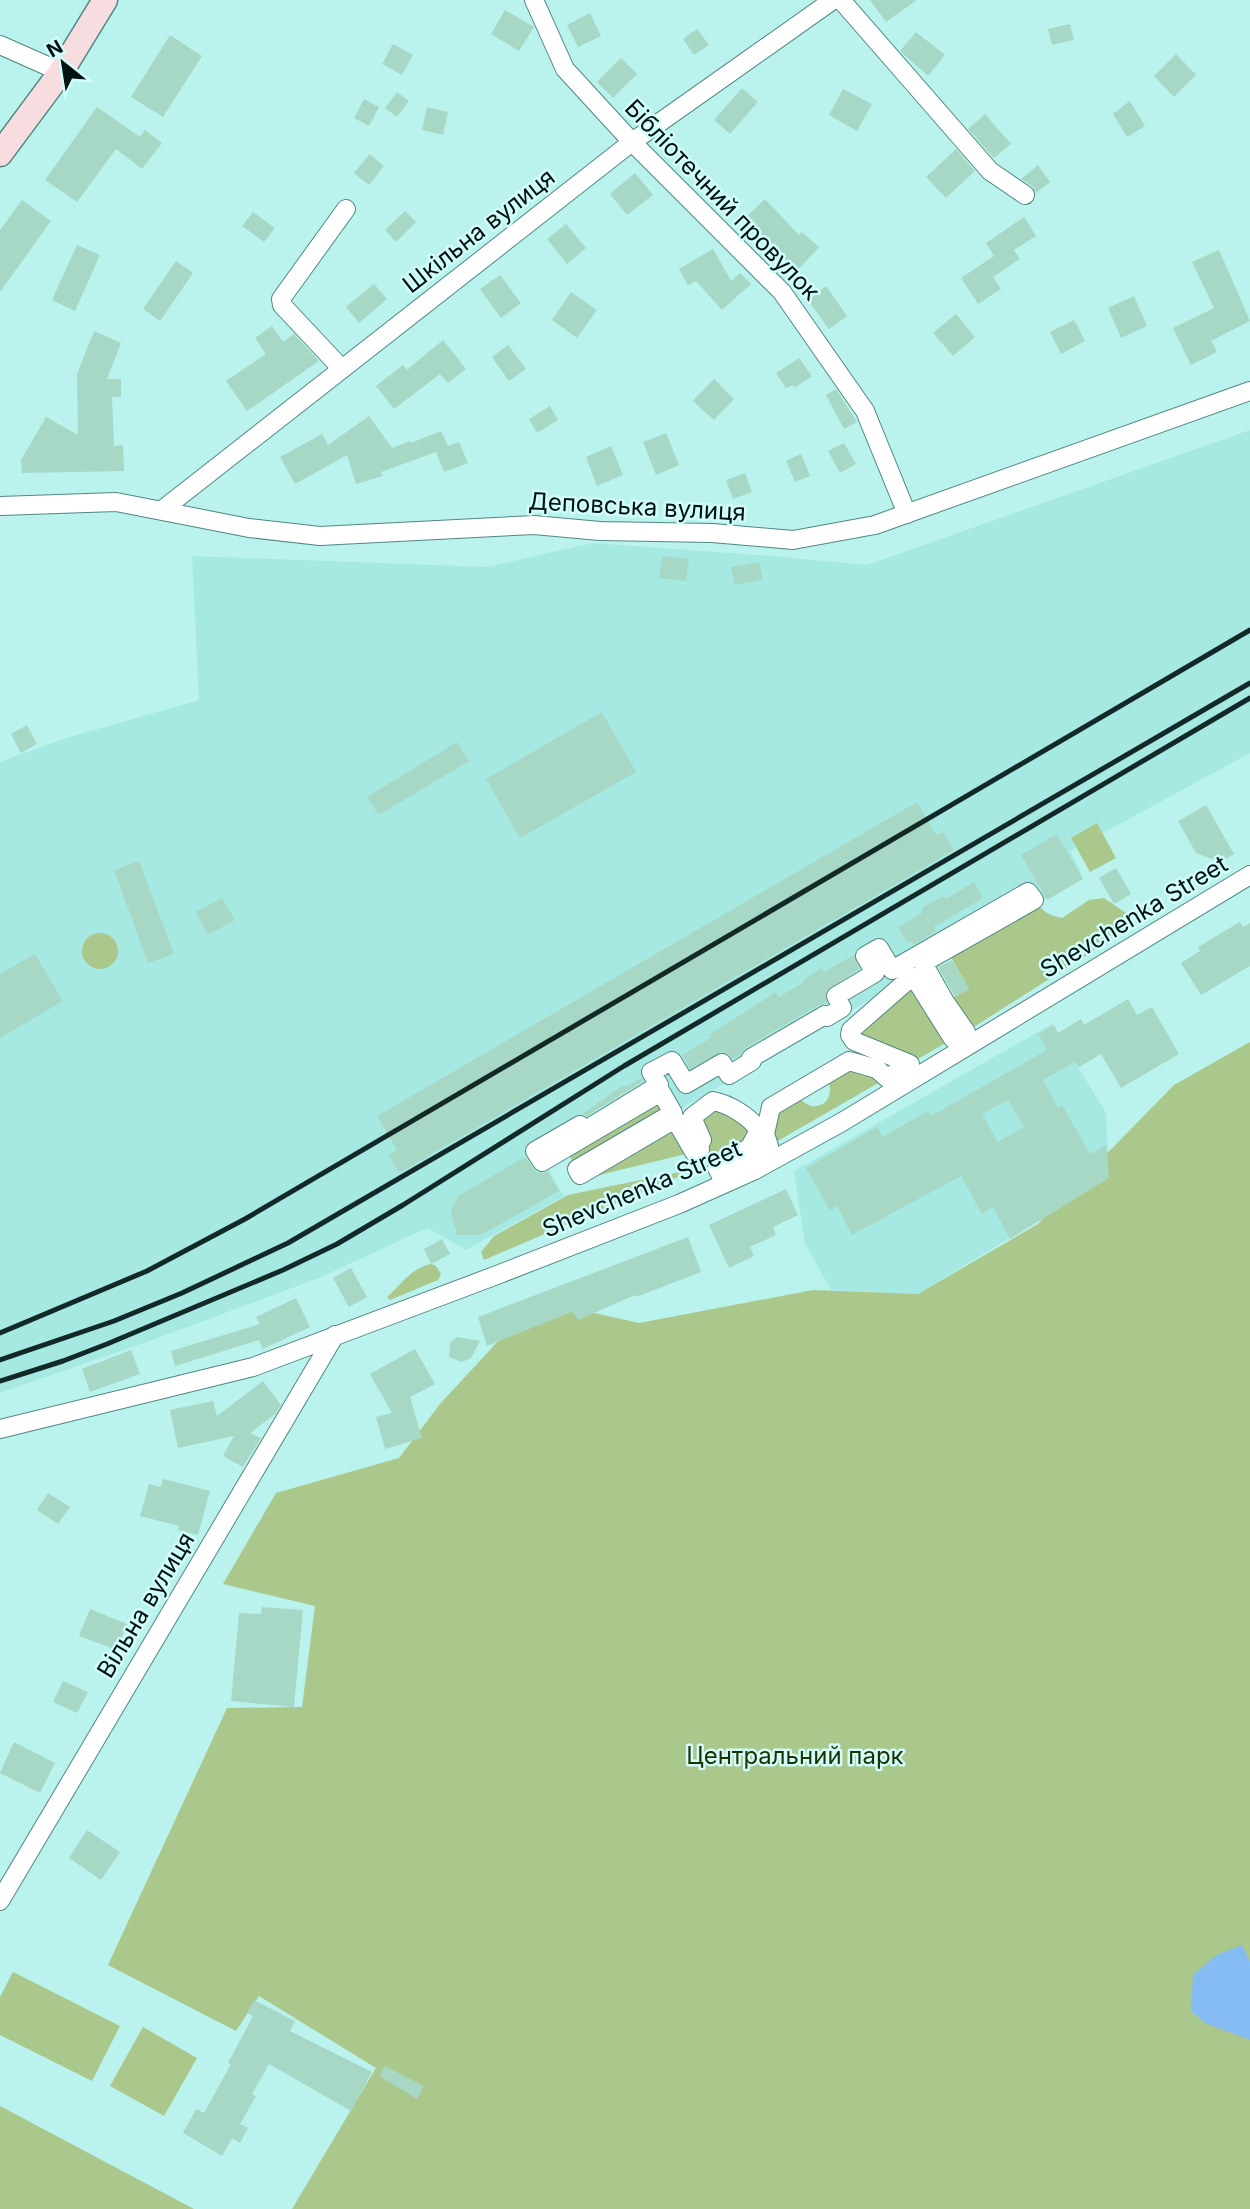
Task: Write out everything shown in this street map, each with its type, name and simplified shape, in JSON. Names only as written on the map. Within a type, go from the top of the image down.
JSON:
[{"type":"street","points":[[0,154],[61,72],[106,0]]},
{"type":"street","name":"Бібліотечний провулок","points":[[534,0],[565,69],[632,142],[742,249],[798,312],[865,411],[907,514]]},
{"type":"street","name":"Шкільна вулиця","points":[[162,510],[632,142],[833,0]]},
{"type":"street","points":[[842,0],[990,171],[1025,195]]},
{"type":"street","points":[[0,44],[61,72]]},
{"type":"street","points":[[342,369],[282,304],[281,299],[346,209]]},
{"type":"street","name":"Деповська вулиця","points":[[0,506],[116,502],[249,528],[320,536],[534,525],[600,531],[712,533],[793,540],[875,525],[1250,391]]},
{"type":"street","name":"Shevchenka Street","points":[[0,1429],[253,1367],[678,1204],[755,1170],[906,1084],[1250,875]]},
{"type":"street","points":[[1028,892],[1034,900],[923,963],[966,1032],[953,1039],[914,977],[851,1030],[850,1035],[854,1041],[910,1063],[887,1077],[877,1069],[849,1061],[771,1107],[765,1134],[769,1146],[720,1174],[717,1168],[750,1147],[759,1130],[754,1123],[724,1103],[713,1101],[692,1117],[702,1140],[700,1149],[694,1152],[675,1119],[580,1175],[577,1169],[673,1113],[661,1092],[542,1162],[535,1151],[580,1125],[584,1131],[659,1086],[651,1072],[672,1061],[686,1084],[722,1063],[729,1075],[752,1061],[751,1058],[842,1008],[836,996],[875,973],[865,956],[879,948],[892,970],[1028,892]]},
{"type":"street","name":"Вільна вулиця","points":[[0,1901],[335,1335]]},
{"type":"shaded area","points":[[1250,430],[1250,753],[1070,851],[1083,877],[675,1112],[543,1160],[564,1196],[466,1250],[427,1228],[319,1278],[0,1393],[0,762],[66,738],[199,700],[192,556],[487,567],[593,543],[867,565]]},
{"type":"shaded area","points":[[1052,1024],[1106,1113],[1109,1178],[918,1294],[831,1290],[805,1244],[794,1171]]},
{"type":"shaded area","points":[[1242,1945],[1250,1962],[1250,2040],[1205,2023],[1191,2011],[1193,1975],[1217,1955]]},
{"type":"green space","points":[[1097,823],[1116,858],[1090,872],[1071,838]]},
{"type":"green space","points":[[1104,898],[1126,913],[1123,925],[1090,953],[966,1032],[945,1002],[969,989],[947,950],[1034,900],[1046,912],[1062,918],[1089,900]]},
{"type":"green space","points":[[100,933],[113,938],[118,951],[113,964],[100,969],[87,964],[82,951],[87,938]]},
{"type":"green space","points":[[907,981],[953,1039],[909,1064],[851,1030]]},
{"type":"green space","name":"Центральний парк","points":[[1250,1042],[1250,2209],[292,2209],[376,2068],[259,1996],[236,2031],[108,1965],[227,1708],[302,1707],[315,1606],[223,1584],[276,1493],[399,1458],[440,1404],[536,1300],[639,1323],[813,1290],[918,1294],[1038,1224],[1174,1085]]},
{"type":"green space","points":[[849,1061],[887,1078],[769,1146],[771,1107],[799,1097],[811,1106],[822,1104],[829,1095],[828,1081]]},
{"type":"green space","points":[[661,1092],[673,1113],[577,1169],[565,1148]]},
{"type":"green space","points":[[713,1101],[759,1130],[717,1168],[700,1149],[700,1110]]},
{"type":"green space","points":[[675,1119],[694,1152],[583,1179]]},
{"type":"green space","points":[[699,1168],[484,1260],[481,1252],[494,1236],[568,1195]]},
{"type":"green space","points":[[431,1264],[436,1266],[441,1274],[438,1280],[390,1300],[387,1297],[412,1273]]},
{"type":"green space","points":[[13,1972],[120,2026],[92,2081],[0,2035],[0,1997]]},
{"type":"green space","points":[[143,2027],[197,2058],[164,2116],[110,2086]]},
{"type":"green space","points":[[0,2106],[194,2209],[0,2209]]},
{"type":"building","points":[[870,0],[917,0],[886,22]]},
{"type":"building","points":[[505,10],[534,27],[519,51],[491,34]]},
{"type":"building","points":[[590,13],[601,36],[578,47],[567,25]]},
{"type":"building","points":[[1070,24],[1074,40],[1052,45],[1048,29]]},
{"type":"building","points":[[697,29],[709,45],[694,55],[683,39]]},
{"type":"building","points":[[916,32],[945,55],[928,76],[900,51]]},
{"type":"building","points":[[170,35],[202,56],[163,117],[131,97]]},
{"type":"building","points":[[393,44],[413,55],[402,75],[382,64]]},
{"type":"building","points":[[1176,54],[1196,75],[1174,97],[1154,76]]},
{"type":"building","points":[[621,58],[637,74],[613,98],[597,82]]},
{"type":"building","points":[[742,88],[758,102],[730,134],[714,120]]},
{"type":"building","points":[[843,89],[872,104],[857,131],[829,115]]},
{"type":"building","points":[[397,92],[409,101],[397,117],[385,108]]},
{"type":"building","points":[[364,99],[379,107],[369,126],[354,118]]},
{"type":"building","points":[[1130,101],[1145,126],[1127,137],[1113,114]]},
{"type":"building","points":[[97,107],[140,137],[145,130],[162,143],[142,169],[116,149],[77,202],[45,180]]},
{"type":"building","points":[[427,107],[448,112],[443,135],[422,130]]},
{"type":"building","points":[[985,114],[1011,144],[994,158],[968,129]]},
{"type":"building","points":[[956,149],[975,171],[946,198],[926,177]]},
{"type":"building","points":[[370,154],[384,166],[369,185],[354,173]]},
{"type":"building","points":[[1038,165],[1050,182],[1036,193],[1032,186],[1021,179]]},
{"type":"building","points":[[635,173],[653,195],[627,215],[610,194]]},
{"type":"building","points":[[765,199],[799,235],[802,232],[819,247],[797,271],[745,218]]},
{"type":"building","points":[[22,200],[51,221],[0,292],[0,230]]},
{"type":"building","points":[[405,211],[416,222],[396,242],[385,230]]},
{"type":"building","points":[[253,212],[275,228],[264,242],[242,226]]},
{"type":"building","points":[[1024,217],[1036,236],[1014,250],[1020,259],[993,277],[1001,289],[978,304],[961,278],[994,256],[986,243]]},
{"type":"building","points":[[566,224],[586,248],[567,264],[547,239]]},
{"type":"building","points":[[77,245],[100,255],[75,311],[52,300]]},
{"type":"building","points":[[713,249],[731,281],[740,273],[751,284],[722,310],[696,281],[688,285],[679,269]]},
{"type":"building","points":[[1219,250],[1250,321],[1211,341],[1217,352],[1191,365],[1173,328],[1214,308],[1192,262]]},
{"type":"building","points":[[176,261],[193,273],[160,321],[143,309]]},
{"type":"building","points":[[500,275],[521,303],[501,318],[480,289]]},
{"type":"building","points":[[374,284],[387,299],[359,323],[346,307]]},
{"type":"building","points":[[826,286],[847,316],[829,329],[808,300]]},
{"type":"building","points":[[571,292],[597,310],[577,338],[552,320]]},
{"type":"building","points":[[1134,296],[1147,326],[1121,338],[1108,308]]},
{"type":"building","points":[[956,314],[975,337],[953,356],[933,333]]},
{"type":"building","points":[[1074,320],[1085,341],[1061,354],[1050,332]]},
{"type":"building","points":[[272,326],[283,342],[294,334],[319,361],[247,411],[226,381],[266,354],[255,338]]},
{"type":"building","points":[[94,331],[121,343],[107,379],[121,379],[121,397],[112,397],[114,446],[123,445],[124,471],[22,473],[21,460],[46,417],[78,435],[77,374]]},
{"type":"building","points":[[443,340],[466,369],[448,383],[440,374],[394,409],[376,386],[403,365],[407,370]]},
{"type":"building","points":[[508,345],[526,369],[509,381],[492,357]]},
{"type":"building","points":[[799,358],[812,376],[794,388],[793,385],[786,388],[776,373]]},
{"type":"building","points":[[714,379],[734,399],[714,420],[693,401]]},
{"type":"building","points":[[836,389],[857,422],[844,429],[826,395]]},
{"type":"building","points":[[550,406],[558,420],[537,433],[529,419]]},
{"type":"building","points":[[369,416],[392,448],[441,431],[448,446],[459,442],[468,463],[444,472],[436,452],[381,472],[383,476],[356,484],[347,455],[295,484],[280,457],[322,434],[328,445]]},
{"type":"building","points":[[666,433],[679,465],[656,475],[643,442]]},
{"type":"building","points":[[844,443],[856,464],[840,473],[828,451]]},
{"type":"building","points":[[611,446],[623,475],[597,486],[586,457]]},
{"type":"building","points":[[801,454],[810,476],[795,482],[786,461]]},
{"type":"building","points":[[745,473],[752,492],[733,499],[726,480]]},
{"type":"building","points":[[662,556],[689,559],[686,581],[659,578]]},
{"type":"building","points":[[759,562],[763,580],[735,585],[731,567]]},
{"type":"building","points":[[602,712],[636,772],[520,838],[486,779]]},
{"type":"building","points":[[27,725],[37,744],[21,753],[11,734]]},
{"type":"building","points":[[457,742],[469,761],[379,815],[367,797]]},
{"type":"building","points":[[917,802],[936,835],[943,832],[954,850],[399,1173],[389,1155],[397,1150],[377,1116]]},
{"type":"building","points":[[1206,805],[1234,854],[1221,862],[1196,853],[1178,821]]},
{"type":"building","points":[[1057,834],[1083,879],[1047,900],[1021,855]]},
{"type":"building","points":[[139,861],[174,954],[148,963],[114,870]]},
{"type":"building","points":[[1116,868],[1131,894],[1114,904],[1099,878]]},
{"type":"building","points":[[974,882],[983,898],[934,927],[936,931],[913,945],[911,941],[908,943],[898,927],[922,913],[923,907],[942,897],[948,898]]},
{"type":"building","points":[[222,898],[235,920],[208,935],[196,912]]},
{"type":"building","points":[[1240,922],[1243,927],[1250,923],[1250,966],[1201,995],[1181,963],[1200,951],[1198,947]]},
{"type":"building","points":[[35,954],[63,1001],[0,1038],[0,974]]},
{"type":"building","points":[[854,955],[859,969],[827,990],[827,1004],[819,1005],[745,1048],[733,1059],[721,1052],[690,1069],[682,1055],[711,1038],[709,1035],[776,992],[779,997],[822,968],[824,972]]},
{"type":"building","points":[[952,960],[969,989],[955,997],[938,967]]},
{"type":"building","points":[[1128,999],[1137,1015],[1152,1007],[1179,1054],[1121,1088],[1101,1054],[1079,1067],[1075,1062],[1043,1080],[1058,1108],[1062,1105],[1090,1154],[1106,1145],[1109,1178],[1010,1239],[993,1207],[982,1214],[961,1176],[852,1235],[837,1206],[830,1210],[806,1168],[877,1127],[883,1137],[928,1111],[931,1116],[1047,1050],[1038,1034],[1054,1025],[1058,1033],[1081,1019],[1084,1025]],"holes":[[[1008,1100],[1024,1127],[998,1142],[982,1114]]]},
{"type":"building","points":[[641,1078],[643,1081],[587,1116],[582,1114],[622,1086],[628,1086]]},
{"type":"building","points":[[525,1157],[536,1172],[548,1172],[559,1191],[481,1235],[457,1235],[451,1212],[458,1196]]},
{"type":"building","points":[[786,1189],[798,1215],[773,1227],[776,1235],[750,1247],[754,1256],[729,1268],[709,1225]]},
{"type":"building","points":[[688,1237],[701,1272],[636,1297],[635,1295],[578,1320],[572,1312],[487,1346],[478,1317]]},
{"type":"building","points":[[442,1239],[450,1254],[431,1264],[424,1249]]},
{"type":"building","points":[[351,1268],[367,1297],[349,1307],[333,1278]]},
{"type":"building","points":[[296,1298],[310,1327],[263,1349],[259,1340],[175,1366],[171,1351],[260,1324],[256,1317]]},
{"type":"building","points":[[457,1337],[480,1341],[471,1358],[462,1362],[449,1357],[450,1343]]},
{"type":"building","points":[[415,1349],[435,1384],[410,1397],[422,1438],[385,1449],[376,1417],[392,1413],[370,1374]]},
{"type":"building","points":[[131,1350],[140,1374],[90,1392],[82,1369]]},
{"type":"building","points":[[263,1381],[281,1405],[275,1414],[250,1433],[261,1438],[243,1467],[223,1456],[234,1436],[178,1448],[170,1410],[213,1401],[217,1416]]},
{"type":"building","points":[[163,1479],[210,1491],[198,1535],[178,1530],[179,1526],[140,1516],[149,1484],[161,1487]]},
{"type":"building","points":[[48,1493],[70,1507],[58,1524],[37,1510]]},
{"type":"building","points":[[262,1607],[303,1610],[294,1707],[231,1701],[239,1613],[261,1614]]},
{"type":"building","points":[[90,1609],[127,1624],[117,1650],[79,1636]]},
{"type":"building","points":[[63,1681],[88,1692],[77,1713],[53,1702]]},
{"type":"building","points":[[14,1742],[55,1763],[40,1793],[0,1773]]},
{"type":"building","points":[[87,1830],[120,1852],[101,1880],[69,1858]]},
{"type":"building","points":[[254,2000],[295,2021],[290,2031],[372,2072],[351,2111],[269,2064],[252,2094],[256,2096],[240,2124],[248,2128],[240,2143],[232,2138],[222,2156],[183,2133],[196,2109],[204,2113],[231,2064],[228,2063],[253,2016],[247,2013]]},
{"type":"building","points":[[385,2066],[424,2086],[417,2099],[379,2076]]},
{"type":"railway","points":[[0,1333],[147,1271],[245,1219],[1250,630]]},
{"type":"railway","points":[[0,1360],[114,1321],[182,1293],[288,1243],[1250,683]]},
{"type":"railway","points":[[0,1381],[107,1344],[283,1270],[337,1244],[624,1066],[1250,698]]}]
